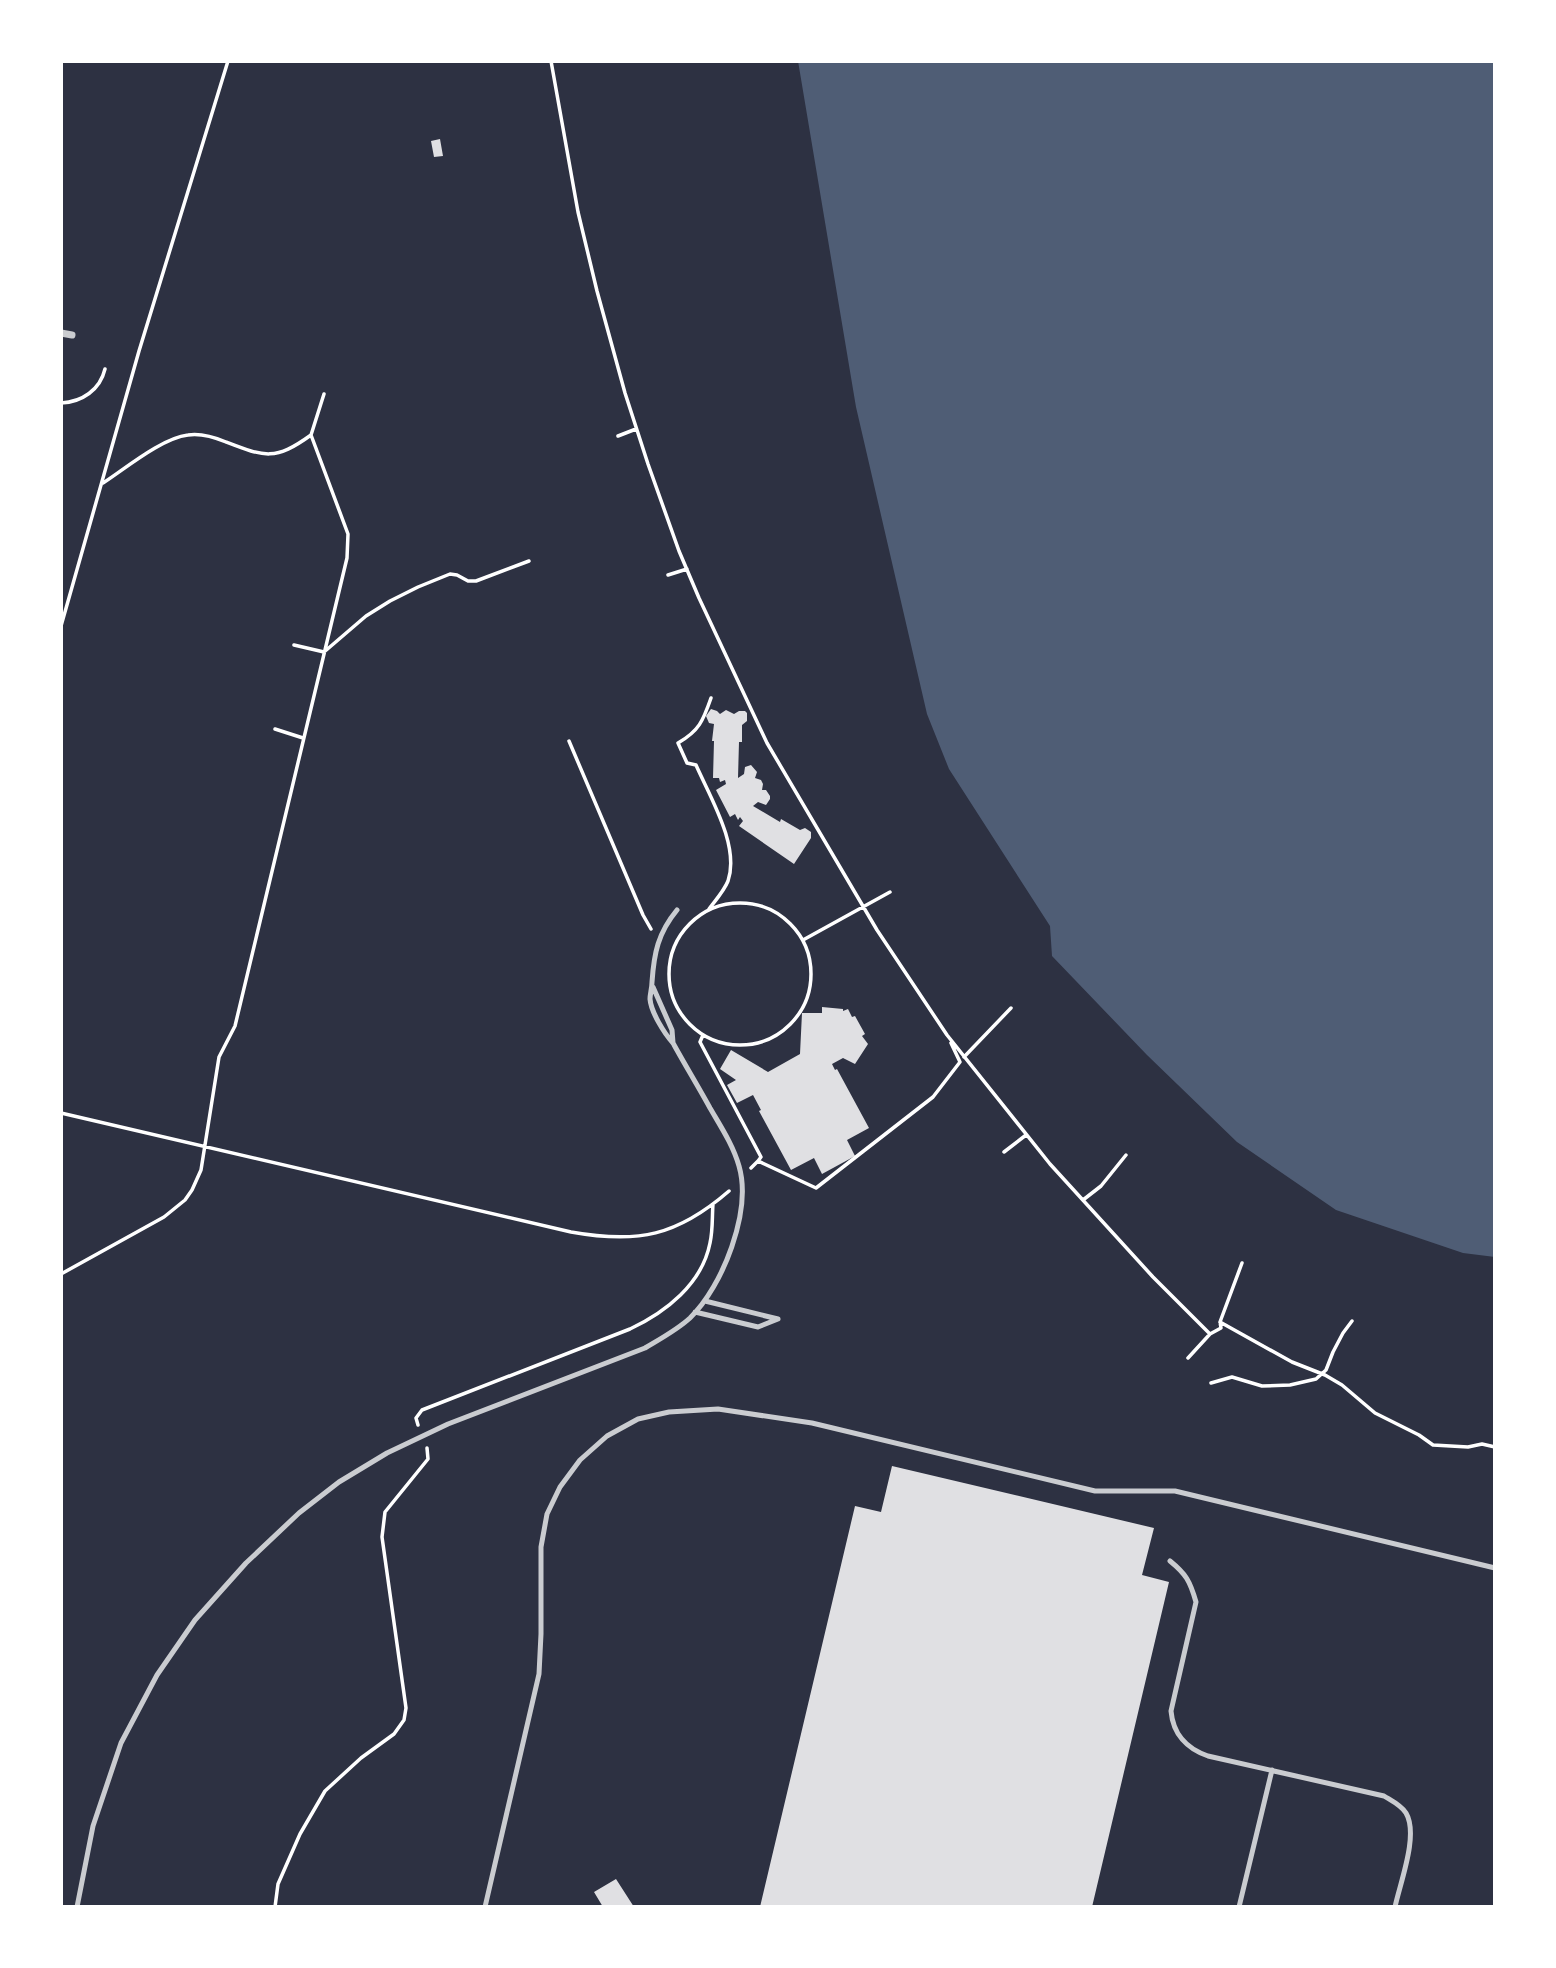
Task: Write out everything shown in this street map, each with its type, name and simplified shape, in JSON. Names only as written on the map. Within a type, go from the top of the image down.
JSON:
[{"type":"street","points":[[61,333],[72,335]]},
{"type":"lane","points":[[77,1907],[93,1826],[121,1743],[157,1675],[195,1620],[246,1563],[299,1513],[339,1482],[387,1453],[449,1424],[645,1348],[667,1335],[689,1319],[705,1301],[722,1273],[735,1235],[741,1178],[730,1143],[673,1043],[663,1032],[650,1000],[658,941],[666,923],[677,910]]},
{"type":"lane","points":[[695,1312],[758,1327],[778,1319],[705,1301]]},
{"type":"lane","points":[[485,1907],[539,1674],[541,1547],[547,1514],[560,1488],[580,1460],[607,1436],[638,1419],[669,1412],[718,1409],[812,1423],[1095,1491],[1175,1491],[1495,1568]]},
{"type":"lane","points":[[1170,1561],[1184,1573],[1192,1586],[1196,1602],[1171,1711],[1172,1724],[1194,1751],[1384,1796],[1397,1804],[1410,1823],[1410,1840],[1395,1907]]},
{"type":"lane","points":[[1239,1907],[1272,1770]]},
{"type":"path","points":[[61,626],[139,351],[228,61]]},
{"type":"path","points":[[551,61],[578,212],[636,429],[687,569],[767,743],[863,907],[947,1035],[1026,1135],[1083,1200],[1153,1277],[1210,1334]]},
{"type":"path","points":[[61,403],[73,402],[92,392],[101,382],[105,369]]},
{"type":"path","points":[[61,1274],[164,1217],[185,1200],[201,1170],[219,1057],[234,1026],[347,558],[348,534],[311,435],[324,394]]},
{"type":"path","points":[[618,436],[636,429]]},
{"type":"path","points":[[102,484],[169,440],[180,437],[202,435],[264,455],[288,450],[311,435]]},
{"type":"path","points":[[324,652],[366,616],[418,587],[450,574],[476,581],[529,561]]},
{"type":"path","points":[[668,575],[687,569]]},
{"type":"path","points":[[295,645],[324,652]]},
{"type":"path","points":[[709,910],[728,881],[731,859],[728,839],[696,765],[687,763],[678,743],[691,736],[702,723],[711,698]]},
{"type":"path","points":[[275,729],[303,738]]},
{"type":"path","points":[[569,741],[643,915],[670,962]]},
{"type":"path","points":[[803,940],[890,892]]},
{"type":"path","points":[[731,903],[760,905],[785,918],[803,940],[810,959],[810,989],[792,1024],[767,1040],[748,1045],[728,1045],[703,1035],[686,1020],[675,1003],[670,985],[670,962],[674,948],[683,931],[709,910],[731,903]]},
{"type":"path","points":[[964,1057],[1011,1008]]},
{"type":"path","points":[[61,1113],[598,1237],[622,1238],[662,1232],[695,1217],[713,1204],[761,1157],[700,1042],[703,1035]]},
{"type":"path","points":[[758,1161],[816,1188],[933,1097],[960,1062],[947,1035]]},
{"type":"path","points":[[1004,1152],[1026,1135]]},
{"type":"path","points":[[1083,1200],[1101,1186],[1126,1155]]},
{"type":"path","points":[[418,1425],[416,1418],[422,1410],[630,1329],[666,1308],[682,1294],[704,1261],[711,1242],[713,1204]]},
{"type":"path","points":[[1188,1358],[1210,1334],[1221,1328],[1220,1322],[1242,1263]]},
{"type":"path","points":[[1211,1383],[1232,1377],[1262,1387],[1290,1385],[1316,1379],[1326,1370],[1333,1352],[1352,1321]]},
{"type":"path","points":[[1220,1322],[1292,1362],[1342,1385],[1374,1413],[1419,1435],[1433,1445],[1468,1447],[1482,1444],[1495,1447]]},
{"type":"path","points":[[275,1907],[278,1884],[300,1833],[325,1791],[361,1758],[394,1734],[404,1720],[406,1708],[382,1524],[385,1512],[428,1459],[427,1448]]},
{"type":"water","points":[[798,61],[1495,61],[1495,1257],[1463,1253],[1336,1210],[1237,1142],[1147,1055],[1052,956],[1050,926],[949,769],[927,714],[856,407]]},
{"type":"building","points":[[440,139],[443,156],[434,157],[431,141]]},
{"type":"building","points":[[711,709],[720,714],[726,710],[734,714],[739,711],[747,713],[747,721],[742,725],[742,742],[739,742],[738,778],[744,774],[745,767],[751,765],[757,772],[755,778],[763,784],[762,790],[766,790],[770,796],[766,805],[758,802],[753,806],[780,822],[781,819],[800,830],[805,828],[811,832],[811,838],[794,864],[739,826],[743,821],[740,817],[738,820],[735,814],[730,817],[716,790],[726,784],[725,780],[720,782],[719,778],[713,778],[714,724],[709,723],[706,716]]},
{"type":"building","points":[[822,1007],[843,1011],[848,1009],[865,1034],[862,1036],[868,1044],[855,1064],[843,1058],[832,1064],[869,1128],[847,1140],[855,1156],[822,1174],[814,1158],[791,1170],[753,1095],[737,1103],[727,1085],[736,1080],[720,1069],[731,1050],[768,1072],[800,1054],[802,1013],[822,1013]]},
{"type":"building","points":[[892,1466],[1154,1528],[1142,1575],[1169,1582],[1092,1907],[760,1907],[855,1506],[881,1512]]},
{"type":"building","points":[[616,1879],[634,1907],[603,1907],[594,1892]]}]
